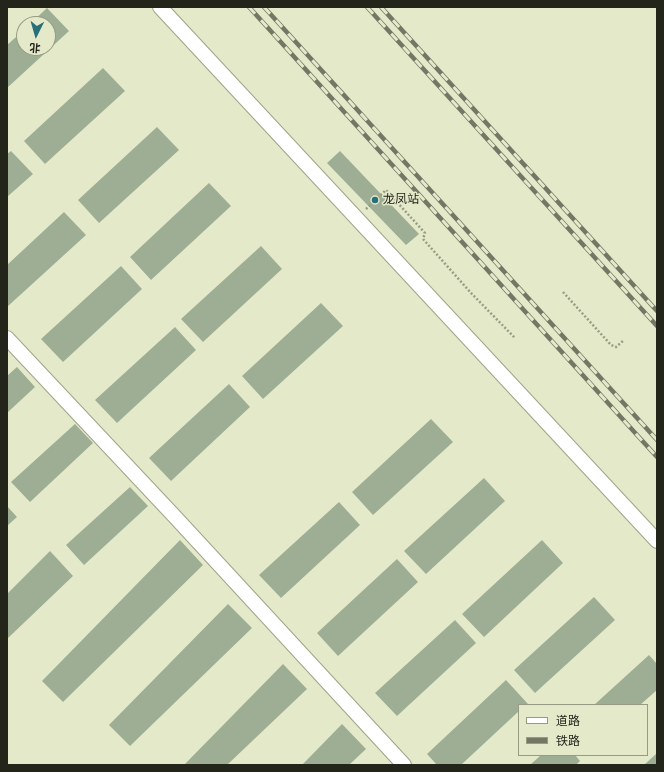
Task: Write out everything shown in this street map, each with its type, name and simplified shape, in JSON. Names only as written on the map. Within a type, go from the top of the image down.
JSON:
[{"type":"street","points":[[160,7],[657,541]]},
{"type":"street","points":[[7,338],[183,525],[404,765]]},
{"type":"path","points":[[357,218],[386,190],[425,233],[423,239],[472,294],[515,338]]},
{"type":"path","points":[[563,292],[611,345],[616,347],[624,340]]},
{"type":"building","points":[[47,8],[55,16],[38,16]]},
{"type":"building","points":[[56,17],[69,31],[56,43]]},
{"type":"building","points":[[16,37],[16,56],[42,56],[7,88],[7,45]]},
{"type":"building","points":[[103,68],[125,91],[45,164],[24,141]]},
{"type":"building","points":[[157,127],[179,150],[99,223],[78,200]]},
{"type":"building","points":[[11,151],[33,174],[7,197],[7,154]]},
{"type":"building","name":"龙凤站","points":[[340,151],[419,234],[406,245],[327,163]]},
{"type":"building","points":[[209,183],[231,206],[151,280],[130,257]]},
{"type":"building","points":[[64,212],[86,235],[7,307],[7,265]]},
{"type":"building","points":[[261,246],[282,269],[203,342],[181,319]]},
{"type":"building","points":[[121,266],[142,289],[63,362],[41,339]]},
{"type":"building","points":[[321,303],[343,326],[263,399],[242,376]]},
{"type":"building","points":[[175,327],[196,350],[117,423],[95,400]]},
{"type":"building","points":[[17,367],[35,387],[7,413],[7,376]]},
{"type":"building","points":[[229,384],[250,407],[171,481],[149,458]]},
{"type":"building","points":[[431,419],[453,442],[373,515],[352,492]]},
{"type":"building","points":[[75,424],[93,443],[30,502],[11,482]]},
{"type":"building","points":[[484,478],[505,501],[426,574],[404,551]]},
{"type":"building","points":[[130,487],[148,506],[84,565],[66,545]]},
{"type":"building","points":[[339,502],[360,525],[281,598],[259,575]]},
{"type":"building","points":[[7,506],[17,517],[7,526]]},
{"type":"building","points":[[180,540],[203,565],[63,702],[42,681]]},
{"type":"building","points":[[542,540],[563,563],[484,637],[462,614]]},
{"type":"building","points":[[50,551],[73,576],[7,639],[7,594]]},
{"type":"building","points":[[397,559],[418,582],[338,656],[317,633]]},
{"type":"building","points":[[594,597],[615,620],[535,693],[514,670]]},
{"type":"building","points":[[228,604],[252,628],[130,746],[109,725]]},
{"type":"building","points":[[455,620],[476,643],[397,716],[375,693]]},
{"type":"building","points":[[649,655],[657,664],[657,690],[641,704],[595,704]]},
{"type":"building","points":[[283,664],[307,689],[227,765],[184,765]]},
{"type":"building","points":[[506,680],[528,704],[518,704],[518,712],[461,765],[437,765],[427,754]]},
{"type":"building","points":[[342,724],[366,749],[349,765],[302,765]]},
{"type":"building","points":[[657,753],[657,765],[644,765]]},
{"type":"building","points":[[540,756],[576,756],[580,761],[576,765],[530,765]]},
{"type":"railway","points":[[249,7],[657,457]]},
{"type":"railway","points":[[264,7],[657,440]]},
{"type":"railway","points":[[367,7],[657,326]]},
{"type":"railway","points":[[381,7],[657,311]]},
{"type":"place","name":"龙凤站","points":[[375,200]]}]
